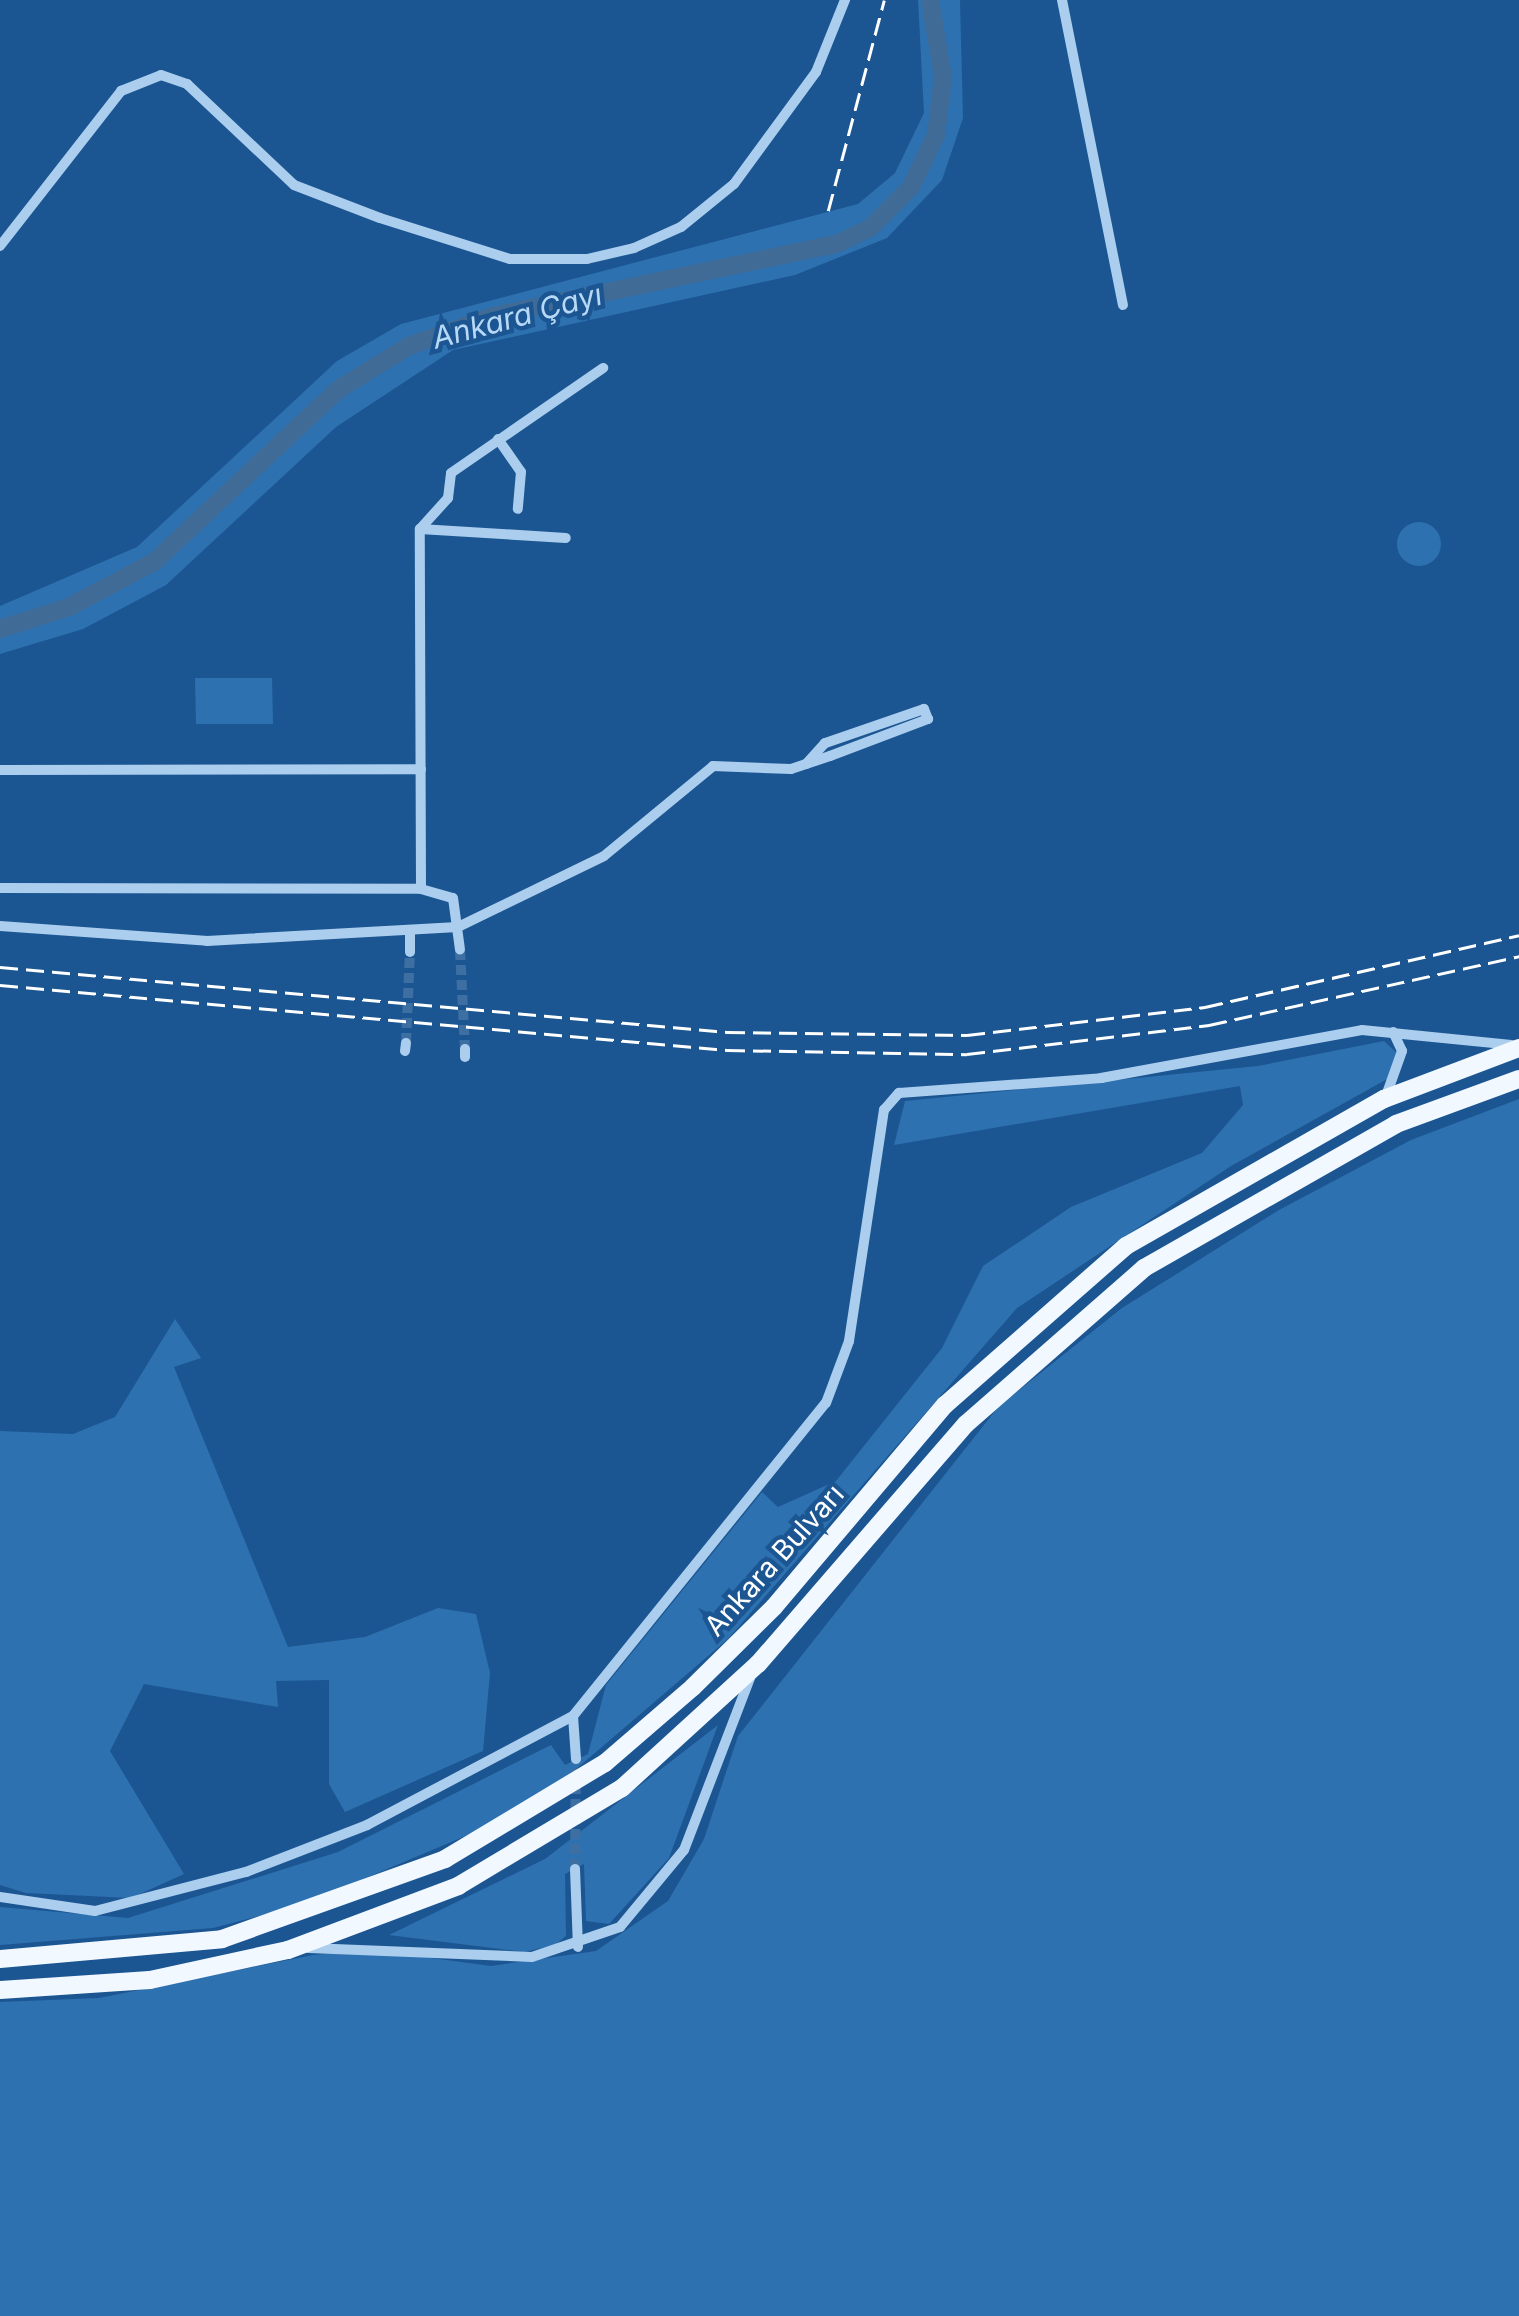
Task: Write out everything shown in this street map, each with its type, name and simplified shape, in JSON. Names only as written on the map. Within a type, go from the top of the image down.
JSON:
[{"type":"main road","name":"Ankara Bulvarı","points":[[0,1959],[222,1939],[337,1904],[445,1859],[605,1763],[774,1607],[945,1405],[1030,1322],[1241,1173],[1384,1099],[1519,1047]]},
{"type":"main road","name":"Ankara Bulvarı","points":[[0,1990],[150,1980],[288,1950],[458,1886],[622,1788],[758,1664],[966,1424],[1144,1268],[1396,1124],[1519,1078]]},
{"type":"street","points":[[0,246],[121,91],[161,76],[188,84],[294,184],[380,218],[523,260],[634,248],[681,226],[734,184],[816,72],[844,0]]},
{"type":"street","points":[[1062,0],[1123,304]]},
{"type":"street","points":[[421,888],[420,529],[448,498],[452,472],[602,368]]},
{"type":"street","points":[[498,439],[522,472],[518,509]]},
{"type":"street","points":[[420,529],[566,538]]},
{"type":"street","points":[[0,926],[206,941],[458,927],[604,856],[713,766],[806,764],[928,719],[924,709],[825,743],[806,764]]},
{"type":"street","points":[[1,770],[421,769]]},
{"type":"street","points":[[0,888],[421,888],[448,892],[460,950]]},
{"type":"street","points":[[410,932],[410,952]]},
{"type":"street","points":[[0,1898],[95,1911],[228,1878],[367,1826],[573,1716],[826,1404],[849,1342],[884,1110],[899,1093],[1101,1078],[1393,1032],[1519,1047]]},
{"type":"street","points":[[1384,1099],[1402,1051],[1393,1032]]},
{"type":"street","points":[[288,1950],[356,1944],[491,1960],[578,1946],[653,1897],[684,1850],[758,1664]]},
{"type":"street","points":[[573,1716],[576,1759]]},
{"type":"street","points":[[575,1869],[578,1946]]},
{"type":"shaded area","points":[[918,0],[960,0],[963,118],[942,180],[887,238],[795,275],[453,350],[336,427],[166,585],[83,629],[0,654],[0,606],[137,547],[337,361],[401,324],[858,204],[895,173],[924,113]]},
{"type":"shaded area","points":[[1419,522],[1435,528],[1441,544],[1435,560],[1419,566],[1403,560],[1397,544],[1403,528]]},
{"type":"shaded area","points":[[195,678],[272,678],[273,724],[196,724]]},
{"type":"shaded area","points":[[1384,1041],[1398,1054],[1389,1078],[1231,1166],[1017,1308],[728,1639],[561,1782],[475,1832],[304,1904],[213,1928],[0,1945],[0,1907],[128,1918],[338,1852],[551,1745],[565,1765],[588,1754],[606,1685],[762,1492],[778,1507],[836,1481],[942,1348],[983,1266],[1071,1207],[1202,1153],[1243,1105],[1240,1086],[894,1145],[905,1101],[1258,1066]]},
{"type":"shaded area","points":[[1519,1099],[1519,2316],[0,2316],[0,2002],[99,1998],[313,1955],[372,1950],[491,1966],[596,1951],[668,1901],[704,1839],[738,1736],[999,1406],[1122,1308],[1279,1210],[1411,1140]]},
{"type":"shaded area","points":[[175,1319],[201,1358],[174,1367],[288,1647],[365,1637],[438,1608],[476,1614],[490,1673],[483,1751],[345,1812],[329,1784],[329,1680],[276,1681],[278,1707],[144,1684],[110,1751],[184,1874],[131,1898],[26,1893],[0,1885],[0,1431],[73,1434],[115,1417]]},
{"type":"shaded area","points":[[718,1725],[669,1858],[609,1924],[586,1921],[584,1864],[565,1874],[566,1936],[555,1945],[524,1952],[389,1935],[545,1859]]},
{"type":"waterway","name":"Ankara Çayı","points":[[0,629],[69,607],[154,562],[339,389],[409,346],[494,316],[837,244],[870,228],[911,187],[936,135],[943,77],[930,0]]},
{"type":"tunnel","points":[[460,950],[465,1049]]},
{"type":"tunnel","points":[[406,1043],[410,952]]},
{"type":"tunnel","points":[[575,1869],[576,1759]]},
{"type":"railway","points":[[828,211],[884,0]]},
{"type":"railway","points":[[0,967],[727,1032],[967,1035],[1205,1007],[1519,935]]},
{"type":"railway","points":[[0,985],[727,1050],[967,1054],[1209,1025],[1519,956]]}]
